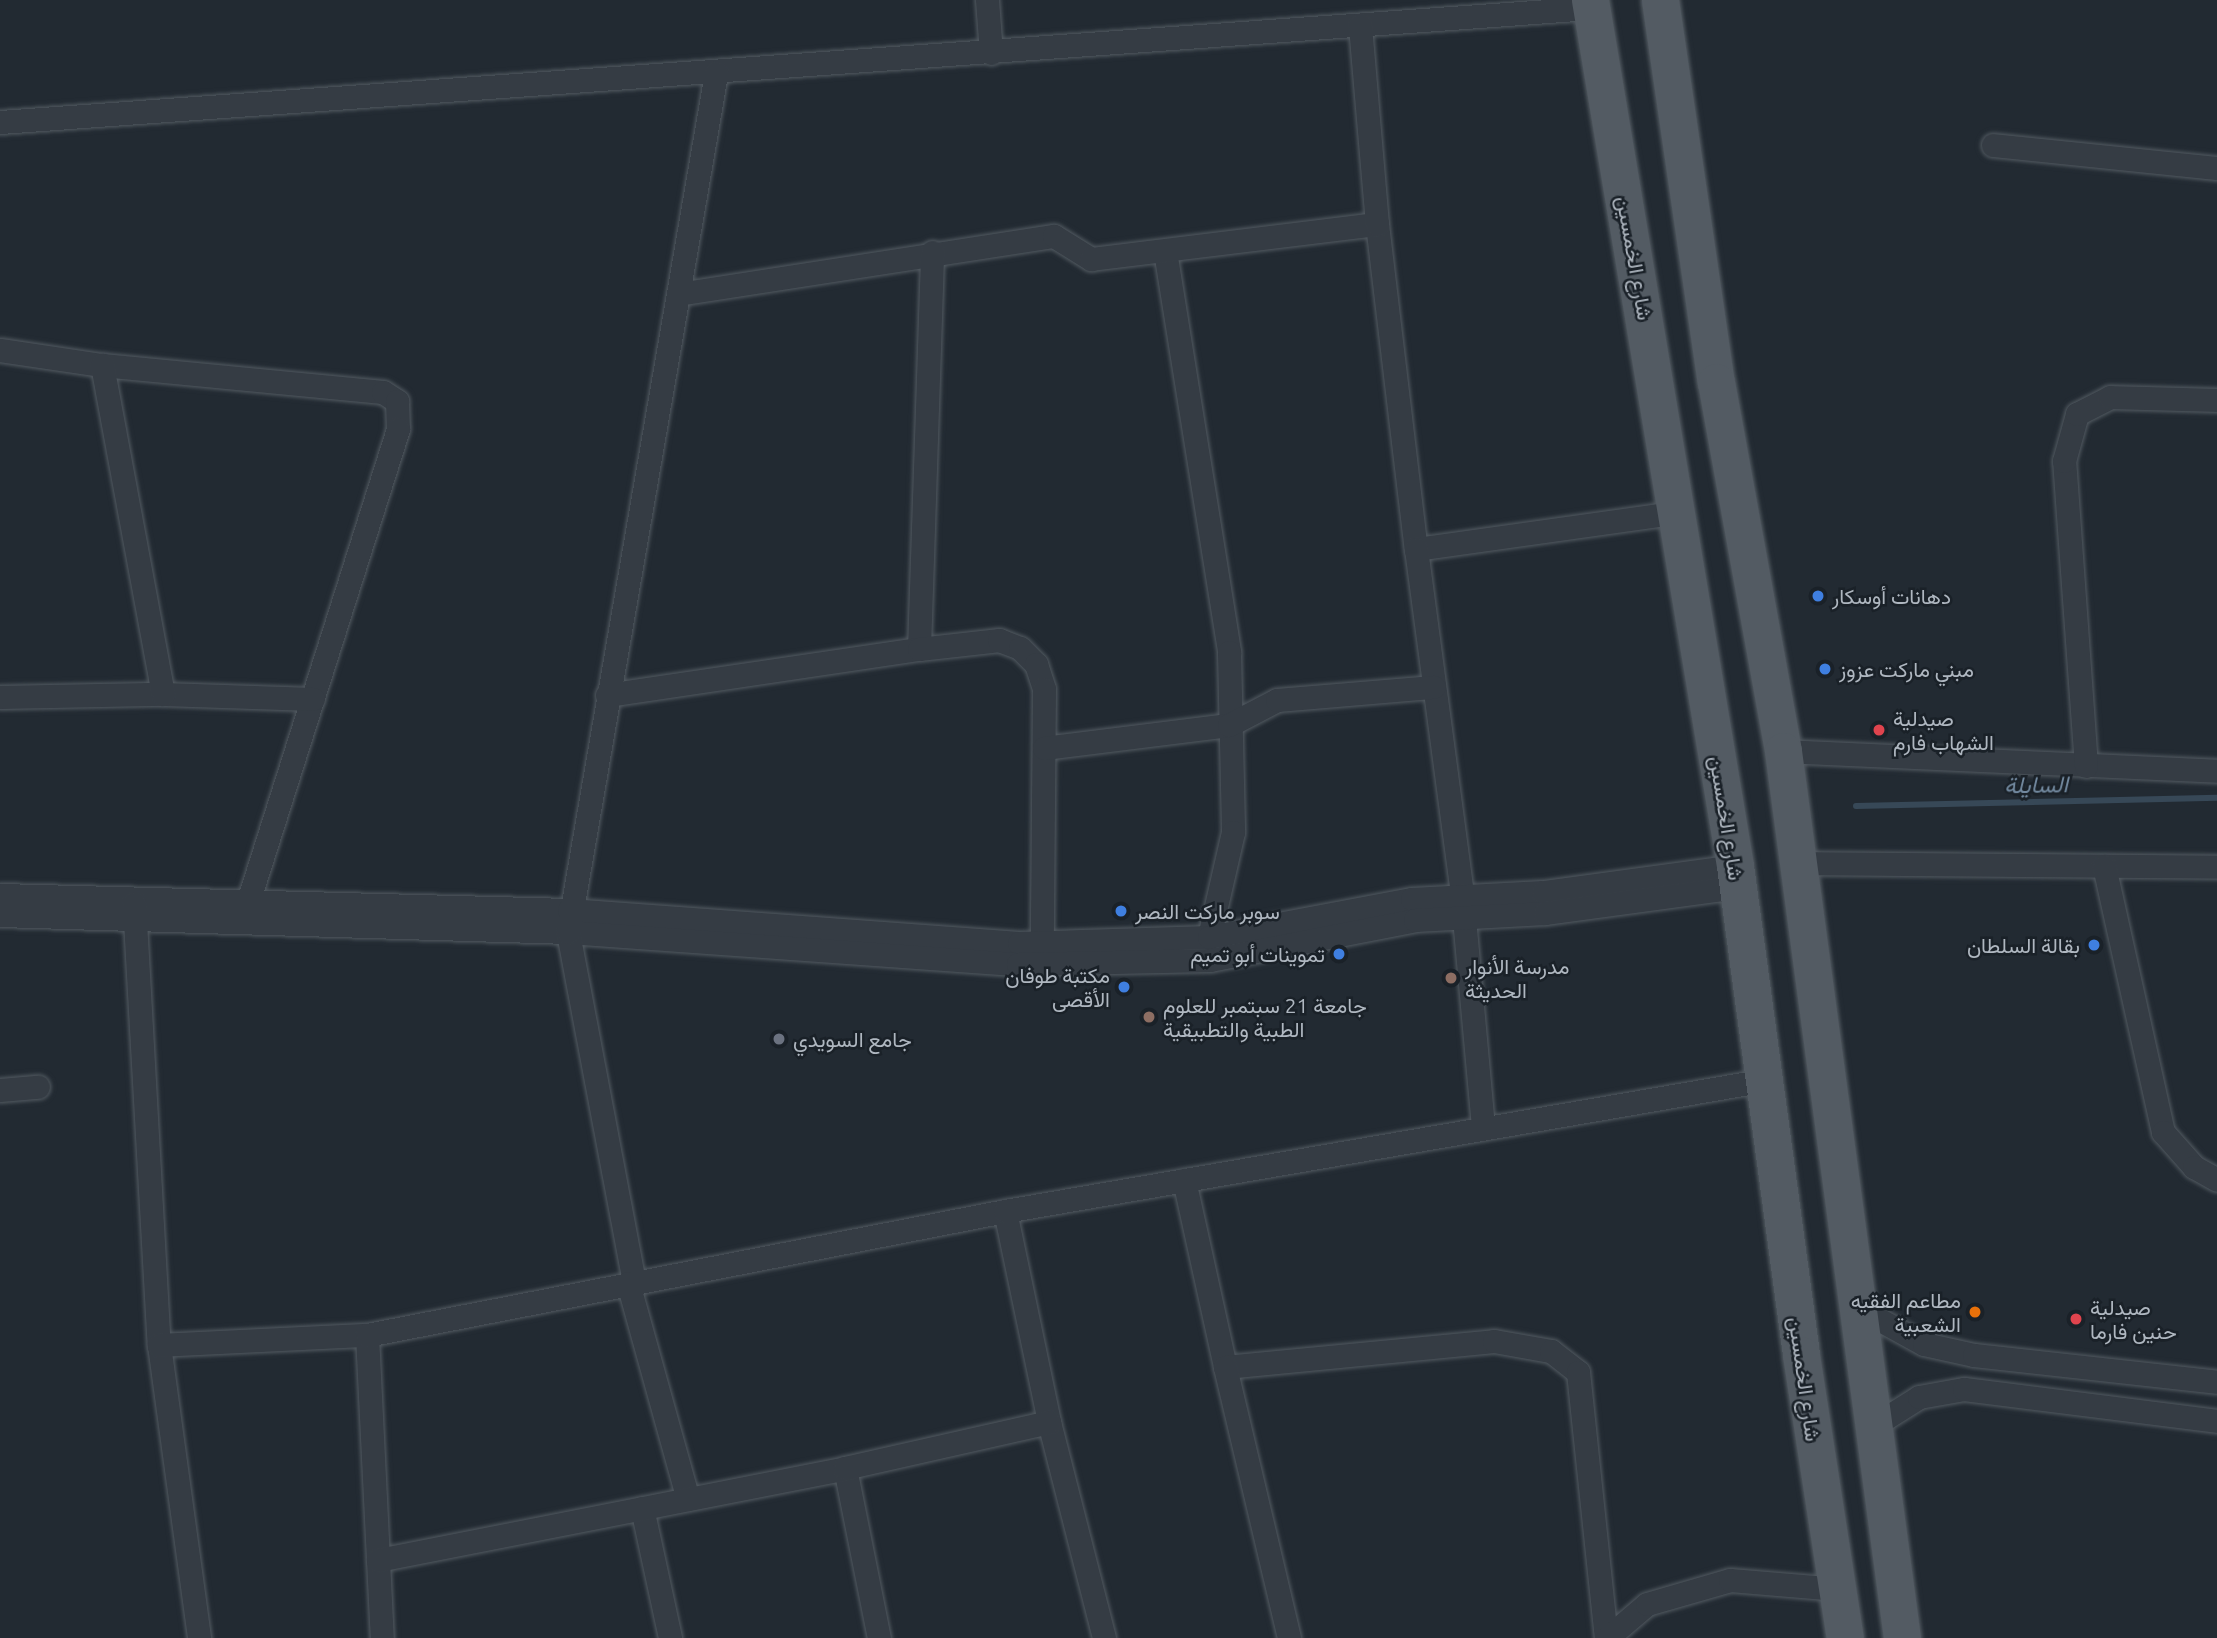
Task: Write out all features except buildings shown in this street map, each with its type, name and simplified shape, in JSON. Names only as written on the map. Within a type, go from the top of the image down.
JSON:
[{"type":"main road","points":[[1660,0],[1716,382],[1783,751],[1800,863],[1902,1638]]},
{"type":"main road","name":"شارع الخمسين","points":[[1590,4],[1659,394],[1736,876],[1766,1080],[1801,1355],[1845,1638]]},
{"type":"main road","points":[[1659,394],[1716,382]]},
{"type":"street","points":[[987,0],[991,53]]},
{"type":"street","points":[[0,122],[991,53],[1360,25],[1590,4]]},
{"type":"street","points":[[1360,25],[1377,224],[1433,687],[1463,907],[1483,1128]]},
{"type":"street","points":[[688,1499],[631,1283],[569,921],[716,73]]},
{"type":"street","points":[[1993,145],[2217,168]]},
{"type":"street","points":[[678,294],[932,252],[1054,236],[1091,259],[1377,224]]},
{"type":"street","points":[[1165,251],[1229,652],[1233,832],[1209,937]]},
{"type":"street","points":[[919,649],[932,252]]},
{"type":"street","points":[[0,350],[102,365],[383,392],[397,401],[398,429],[249,900]]},
{"type":"street","points":[[102,365],[163,694]]},
{"type":"street","points":[[2086,766],[2064,461],[2077,414],[2110,397],[2217,400]]},
{"type":"street","points":[[1416,549],[1678,512]]},
{"type":"street","points":[[607,695],[919,649],[999,640],[1020,648],[1042,676],[1042,942]]},
{"type":"street","points":[[1044,748],[1229,725],[1277,700],[1433,687]]},
{"type":"street","points":[[0,697],[163,694],[313,699]]},
{"type":"street","points":[[1783,751],[2217,771]]},
{"type":"street","points":[[1800,863],[2217,867]]},
{"type":"street","points":[[2104,866],[2163,1132],[2194,1167],[2217,1180]]},
{"type":"street","points":[[0,915],[249,900],[569,921],[1018,964],[1210,960],[1543,892],[1736,876]]},
{"type":"street","points":[[0,895],[134,907],[569,921],[1042,942],[1209,937],[1412,899],[1463,907]]},
{"type":"street","points":[[134,907],[159,1345],[199,1638]]},
{"type":"street","points":[[159,1345],[367,1335],[1005,1211],[1766,1080]]},
{"type":"street","points":[[0,1090],[38,1087]]},
{"type":"street","points":[[1184,1180],[1289,1638]]},
{"type":"street","points":[[1005,1211],[1049,1422],[1104,1638]]},
{"type":"street","points":[[1860,1309],[1924,1344],[1975,1355],[2217,1382]]},
{"type":"street","points":[[367,1335],[382,1638]]},
{"type":"street","points":[[1226,1367],[1494,1341],[1551,1351],[1578,1372],[1606,1638]]},
{"type":"street","points":[[1873,1426],[1919,1397],[1964,1389],[2217,1421]]},
{"type":"street","points":[[378,1560],[845,1468],[1049,1422]]},
{"type":"street","points":[[845,1468],[879,1638]]},
{"type":"street","points":[[642,1508],[670,1638]]},
{"type":"street","points":[[1606,1638],[1647,1604],[1730,1580],[1838,1589]]},
{"type":"waterway","name":"السايلة","points":[[1856,806],[2217,798]]},
{"type":"place","name":"دهانات أوسكار","points":[[1818,596]]},
{"type":"place","name":"مبني ماركت عزوز","points":[[1825,669]]},
{"type":"place","name":"صيدلية الشهاب فارم","points":[[1879,730]]},
{"type":"place","name":"سوبر ماركت النصر","points":[[1121,911]]},
{"type":"place","name":"بقالة السلطان","points":[[2094,945]]},
{"type":"place","name":"تموينات أبو تميم","points":[[1339,954]]},
{"type":"place","name":"مدرسة الأنوار الحديثة","points":[[1451,978]]},
{"type":"place","name":"مكتبة طوفان الأقصى","points":[[1124,987]]},
{"type":"place","name":"جامعة 21 سبتمبر للعلوم الطبية والتطبيقية","points":[[1149,1017]]},
{"type":"place","name":"جامع السويدي","points":[[779,1039]]},
{"type":"place","name":"مطاعم الفقيه الشعبية","points":[[1975,1312]]},
{"type":"place","name":"صيدلية حنين فارما","points":[[2076,1319]]}]
